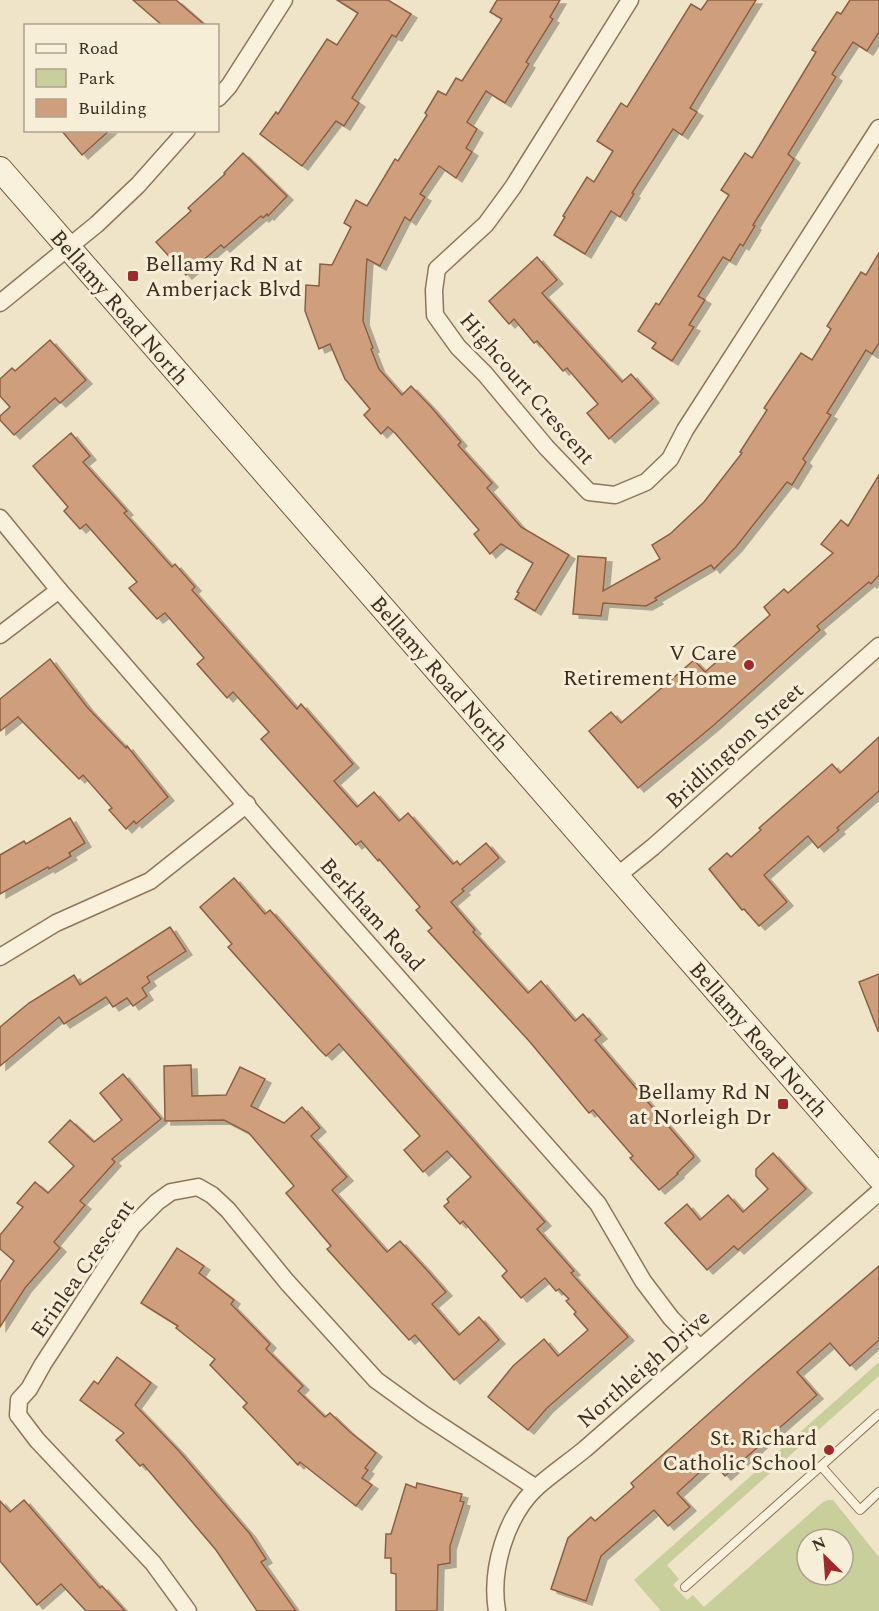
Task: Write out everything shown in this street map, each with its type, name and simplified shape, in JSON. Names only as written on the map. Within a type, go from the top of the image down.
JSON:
[{"type":"street","points":[[219,97],[229,86],[284,0]]},
{"type":"street","name":"Highcourt Crescent","points":[[630,0],[486,224],[437,269],[434,290],[435,315],[458,347],[485,374],[546,447],[589,492],[615,495],[646,482],[669,459],[685,430],[879,128]]},
{"type":"street","points":[[0,303],[69,249],[138,185],[185,132]]},
{"type":"street","name":"Bellamy Road North","points":[[0,169],[879,1177]]},
{"type":"street","name":"Berkham Road","points":[[0,518],[59,590],[279,843],[598,1203],[643,1281],[671,1318],[700,1348]]},
{"type":"street","points":[[0,635],[59,590]]},
{"type":"street","name":"Bridlington Street","points":[[617,876],[879,646]]},
{"type":"street","points":[[0,957],[56,922],[150,881],[247,804]]},
{"type":"street","name":"Erinlea Crescent","points":[[188,1611],[153,1563],[37,1440],[18,1415],[19,1400],[29,1389],[133,1226],[157,1202],[171,1192],[198,1187],[212,1195],[228,1210],[287,1282],[376,1380],[423,1414],[536,1488]]},
{"type":"street","name":"Northleigh Drive","points":[[497,1611],[496,1575],[504,1540],[518,1511],[536,1488],[585,1449],[879,1192]]},
{"type":"lane","points":[[686,1587],[879,1414]]},
{"type":"lane","points":[[821,1466],[860,1510],[879,1492]]},
{"type":"green space","points":[[879,1362],[879,1376],[667,1565],[679,1579],[673,1585],[687,1600],[693,1595],[704,1607],[823,1502],[833,1500],[855,1527],[795,1527],[795,1587],[855,1587],[855,1527],[879,1557],[879,1611],[661,1611],[634,1580]]},
{"type":"building","points":[[133,0],[176,0],[204,24],[161,24]]},
{"type":"building","points":[[337,0],[388,0],[411,14],[396,37],[392,35],[352,98],[359,103],[344,126],[336,121],[302,166],[260,134],[276,112],[278,114],[327,39],[337,45],[358,13]]},
{"type":"building","points":[[497,0],[560,0],[550,17],[553,19],[526,62],[529,64],[505,103],[486,91],[467,122],[477,129],[466,148],[472,152],[456,178],[439,166],[420,194],[425,197],[410,221],[405,217],[380,266],[367,259],[363,321],[379,369],[402,395],[411,386],[432,408],[461,442],[458,445],[492,483],[487,488],[521,527],[569,555],[535,611],[515,599],[533,563],[501,544],[490,554],[474,534],[479,530],[395,433],[388,427],[381,434],[364,415],[370,409],[345,379],[330,344],[319,349],[305,311],[306,285],[319,286],[320,264],[332,265],[351,227],[344,223],[356,200],[367,206],[395,159],[398,161],[427,115],[425,113],[438,91],[446,95],[456,78],[462,81],[502,19],[490,12]]},
{"type":"building","points":[[708,0],[756,0],[690,108],[697,112],[682,135],[673,129],[632,193],[634,194],[620,217],[611,211],[585,254],[554,235],[587,177],[594,182],[613,151],[597,141],[621,103],[627,107],[691,4],[701,10]]},
{"type":"building","points":[[850,0],[879,0],[879,32],[867,51],[853,42],[832,74],[836,77],[788,154],[794,159],[753,225],[755,226],[743,246],[740,244],[730,261],[723,257],[698,296],[705,300],[689,325],[694,327],[672,361],[652,348],[656,343],[638,331],[656,303],[659,305],[729,195],[721,190],[745,153],[752,158],[816,52],[812,50],[837,12],[841,14]]},
{"type":"building","points":[[63,132],[108,132],[82,155]]},
{"type":"building","points":[[243,153],[287,196],[268,216],[267,214],[263,218],[261,216],[224,248],[221,245],[186,275],[156,242],[191,211],[188,208],[225,174]]},
{"type":"building","points":[[879,253],[879,343],[872,354],[866,350],[827,413],[831,415],[803,459],[806,462],[792,485],[787,482],[736,547],[714,569],[711,565],[655,598],[657,600],[646,606],[603,603],[601,616],[573,614],[578,556],[606,558],[603,591],[660,559],[652,545],[670,534],[704,502],[742,453],[740,452],[767,410],[764,408],[801,353],[812,360],[831,329],[827,326],[861,272],[866,275]]},
{"type":"building","points":[[537,257],[557,280],[542,293],[622,382],[631,374],[653,399],[609,439],[587,413],[598,404],[567,368],[563,371],[537,341],[534,343],[514,319],[509,324],[489,301]]},
{"type":"building","points":[[50,340],[86,380],[60,403],[55,398],[14,435],[0,420],[0,416],[10,407],[0,396],[0,379],[12,368],[15,371]]},
{"type":"building","points":[[71,433],[90,456],[83,462],[127,511],[124,513],[172,567],[175,564],[195,587],[192,590],[297,709],[301,704],[353,764],[334,781],[357,807],[374,792],[399,821],[408,813],[453,864],[457,861],[460,865],[486,843],[499,858],[462,889],[464,891],[451,902],[475,930],[473,932],[528,993],[541,981],[575,1021],[583,1014],[601,1035],[595,1040],[693,1155],[694,1157],[678,1174],[659,1190],[630,1158],[633,1156],[593,1110],[589,1113],[530,1042],[428,931],[432,928],[416,910],[420,907],[379,859],[378,861],[361,841],[356,845],[261,739],[269,732],[233,692],[227,698],[197,664],[204,658],[165,613],[157,619],[129,588],[137,582],[86,524],[80,529],[64,511],[68,507],[33,466]]},
{"type":"building","points":[[879,475],[879,575],[871,584],[869,582],[817,626],[820,630],[714,725],[638,788],[589,731],[611,712],[621,723],[694,660],[705,672],[770,615],[764,607],[784,589],[788,593],[833,553],[821,544],[841,520],[848,526]]},
{"type":"building","points":[[50,659],[87,707],[126,748],[127,746],[168,797],[136,824],[134,821],[126,829],[109,810],[112,808],[83,775],[79,779],[18,717],[0,731],[0,699]]},
{"type":"building","points":[[879,737],[879,791],[818,848],[808,836],[764,875],[787,902],[759,926],[744,909],[742,910],[709,869],[727,853],[731,857],[761,830],[759,828],[832,764],[840,773]]},
{"type":"building","points":[[70,818],[85,843],[69,853],[71,856],[0,894],[0,855],[24,841],[26,844]]},
{"type":"building","points":[[234,878],[265,914],[270,910],[545,1222],[537,1229],[574,1271],[571,1273],[628,1337],[547,1408],[528,1430],[488,1397],[513,1366],[544,1339],[558,1356],[588,1330],[566,1301],[569,1299],[559,1289],[556,1291],[545,1278],[521,1298],[502,1276],[507,1271],[463,1221],[460,1224],[444,1206],[449,1202],[447,1199],[471,1177],[447,1151],[423,1172],[404,1150],[420,1136],[339,1044],[326,1056],[228,947],[232,944],[200,907]]},
{"type":"building","points":[[170,927],[186,951],[147,977],[150,982],[142,988],[147,996],[133,1006],[127,998],[113,1007],[106,997],[64,1024],[59,1017],[0,1066],[0,1027],[29,1003],[74,975],[80,985]]},
{"type":"building","points":[[879,974],[879,1031],[878,1031],[859,982]]},
{"type":"building","points":[[191,1065],[192,1096],[226,1095],[240,1067],[265,1079],[251,1106],[284,1123],[302,1107],[320,1128],[311,1136],[347,1177],[332,1190],[387,1252],[400,1241],[426,1269],[446,1292],[432,1304],[459,1335],[479,1317],[499,1340],[454,1380],[415,1335],[409,1340],[327,1249],[331,1246],[286,1193],[294,1186],[249,1133],[224,1120],[165,1121],[164,1066]]},
{"type":"building","points":[[123,1074],[161,1119],[112,1159],[115,1162],[80,1201],[85,1205],[54,1242],[60,1248],[25,1288],[0,1327],[0,1282],[14,1261],[0,1249],[0,1235],[23,1207],[17,1203],[35,1182],[48,1193],[74,1166],[49,1142],[70,1120],[94,1142],[122,1120],[100,1093]]},
{"type":"building","points":[[773,1153],[806,1189],[738,1250],[734,1246],[707,1270],[665,1223],[687,1204],[700,1220],[728,1195],[743,1212],[768,1189],[756,1176],[756,1169]]},
{"type":"building","points":[[177,1248],[204,1266],[199,1273],[234,1300],[231,1304],[270,1344],[266,1349],[303,1386],[298,1391],[325,1417],[330,1413],[376,1453],[365,1468],[368,1470],[362,1478],[372,1485],[356,1506],[300,1462],[298,1465],[243,1407],[247,1403],[210,1365],[215,1359],[176,1328],[178,1326],[141,1303]]},
{"type":"building","points":[[879,1266],[879,1340],[850,1366],[830,1343],[797,1372],[817,1395],[725,1476],[712,1461],[677,1493],[690,1507],[668,1526],[654,1510],[601,1556],[586,1601],[551,1589],[568,1538],[591,1517],[595,1521],[634,1487],[631,1483]]},
{"type":"building","points":[[117,1357],[151,1383],[135,1405],[179,1451],[250,1534],[266,1559],[261,1562],[296,1611],[257,1611],[216,1550],[143,1464],[140,1466],[116,1440],[124,1433],[80,1400],[94,1381],[98,1384]]},
{"type":"building","points":[[417,1483],[462,1494],[460,1501],[464,1502],[450,1546],[450,1563],[438,1565],[437,1611],[396,1611],[396,1574],[391,1573],[391,1558],[385,1558],[386,1534],[391,1534],[406,1484],[416,1488]]},
{"type":"building","points":[[24,1500],[100,1588],[102,1586],[125,1611],[86,1611],[61,1584],[37,1605],[0,1561],[0,1501],[10,1512]]},
{"type":"place","name":"Bellamy Rd N at Amberjack Blvd","points":[[133,276]]},
{"type":"place","name":"V Care Retirement Home","points":[[749,665]]},
{"type":"place","name":"Bellamy Rd N at Norleigh Dr","points":[[783,1104]]},
{"type":"place","name":"St. Richard Catholic School","points":[[829,1450]]}]
